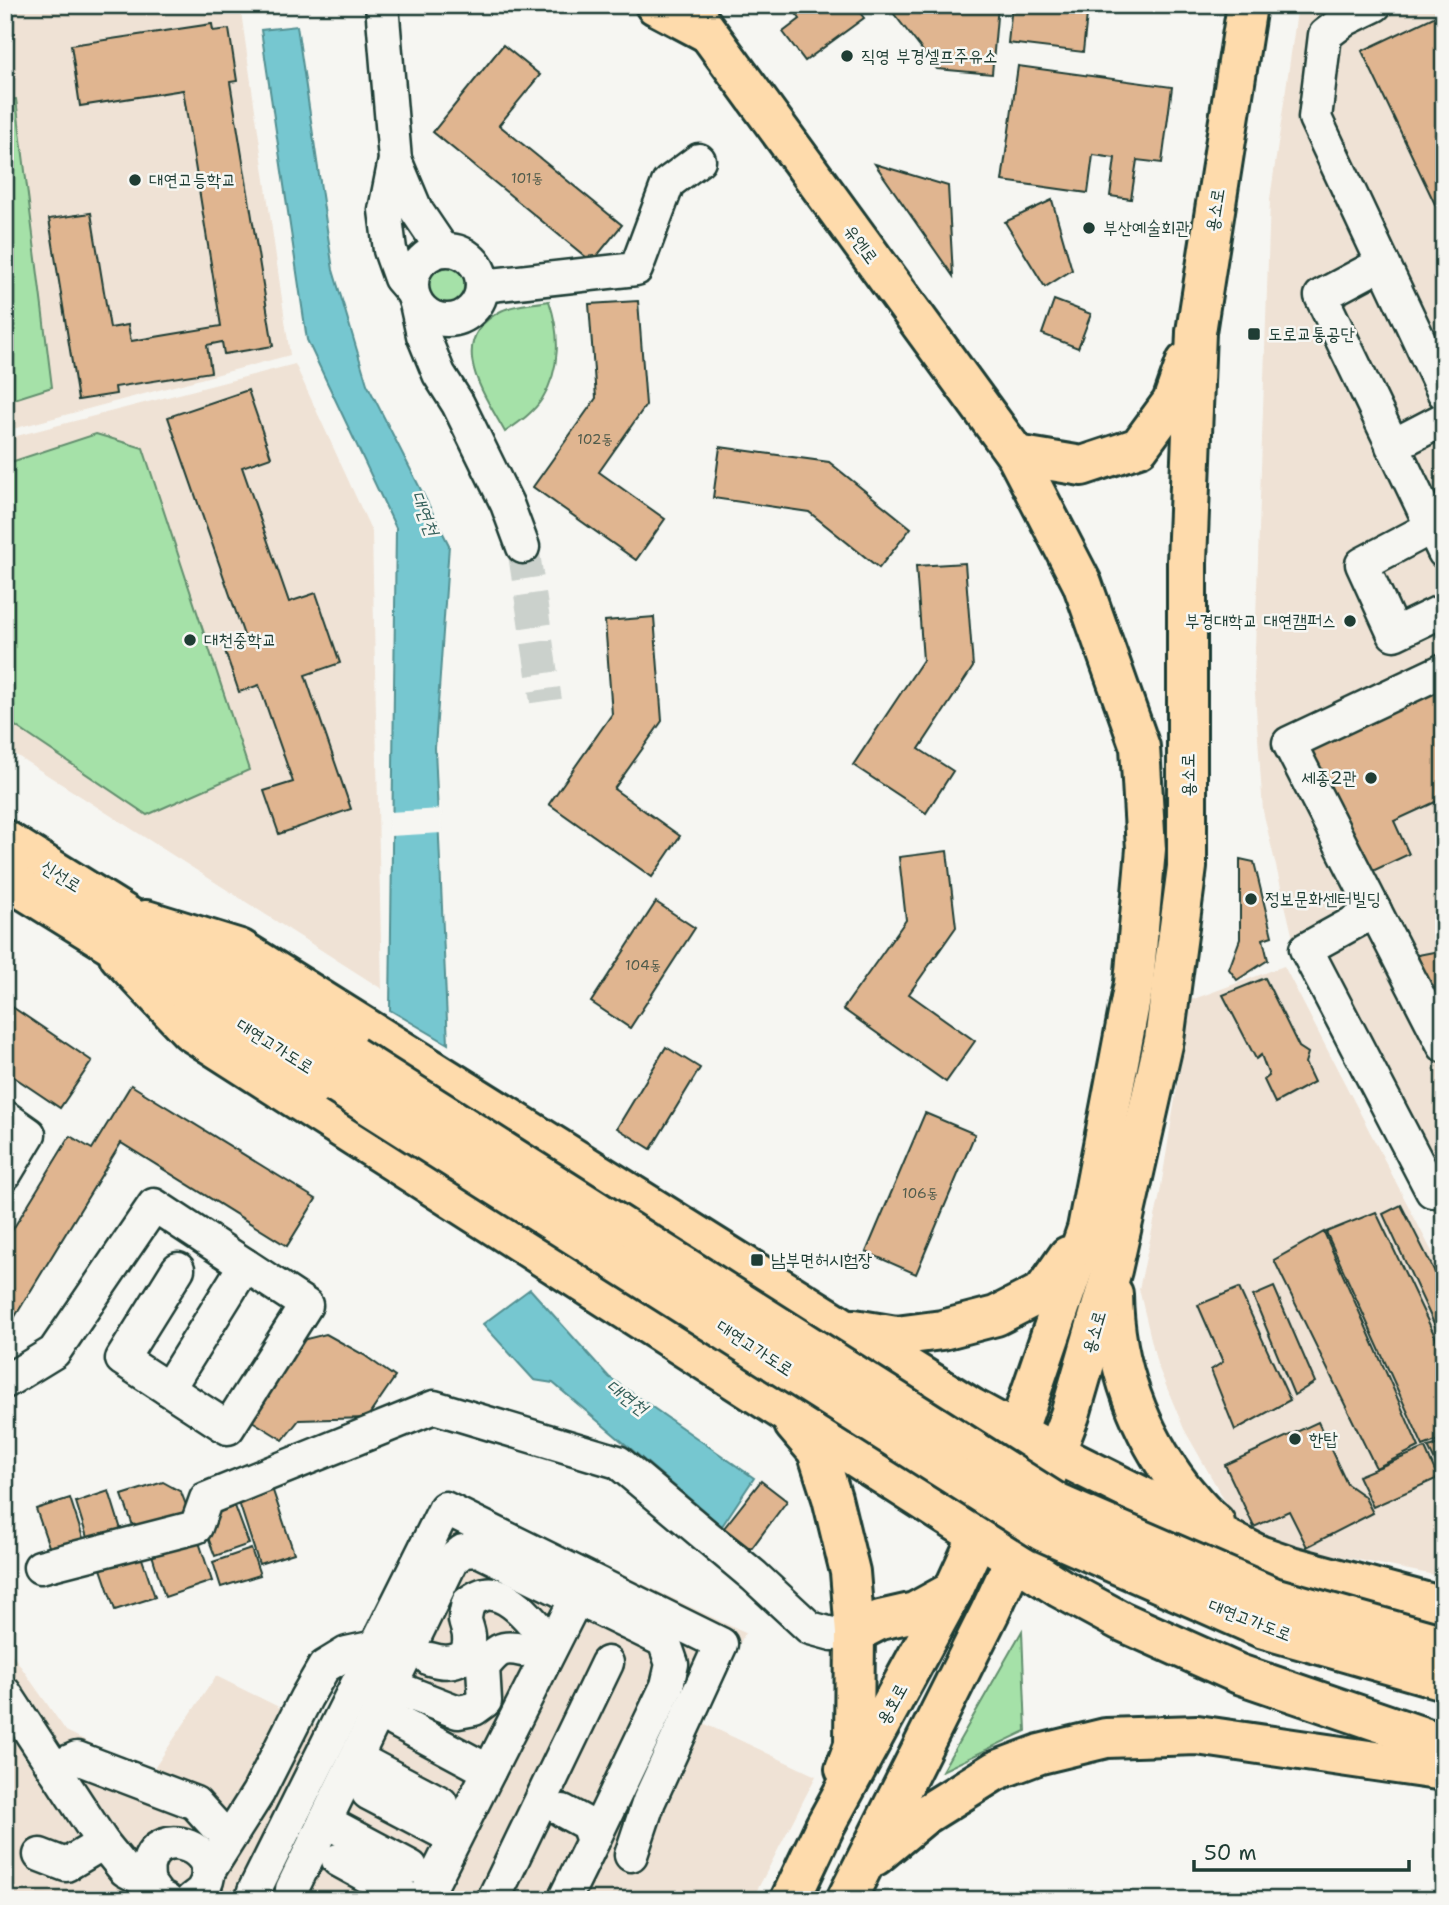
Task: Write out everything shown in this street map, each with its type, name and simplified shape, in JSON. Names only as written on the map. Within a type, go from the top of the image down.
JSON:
[{"type":"main road","points":[[655,5],[699,14]]},
{"type":"main road","name":"용소로","points":[[1020,1542],[1070,1415],[1112,1270],[1164,1040],[1187,867],[1188,562],[1196,332],[1247,5]]},
{"type":"main road","name":"유엔로","points":[[699,14],[1016,455],[1082,583],[1140,747],[1146,849],[1134,983],[1087,1229]]},
{"type":"main road","points":[[1016,455],[1082,466],[1139,447],[1172,402],[1196,332]]},
{"type":"main road","name":"신선로","points":[[5,840],[110,925]]},
{"type":"main road","points":[[5,878],[110,925],[240,949],[839,1326],[1017,1433],[1259,1555],[1444,1607]]},
{"type":"main road","points":[[110,925],[190,1031],[925,1502],[984,1520],[1020,1542],[1060,1588],[1121,1621],[1239,1674],[1444,1744]]},
{"type":"main road","name":"대연고가도로","points":[[110,925],[1058,1504],[1273,1597],[1444,1645]]},
{"type":"main road","name":"대연고가도로","points":[[344,1070],[1042,1531],[1264,1629],[1444,1680]]},
{"type":"main road","points":[[839,1326],[896,1336],[942,1330],[996,1316],[1043,1292],[1087,1229]]},
{"type":"main road","points":[[984,1520],[1087,1229]]},
{"type":"main road","points":[[1112,1270],[1113,1325],[1125,1381],[1148,1435],[1171,1473],[1204,1514],[1259,1555]]},
{"type":"main road","points":[[781,1408],[817,1451],[850,1572],[855,1633],[854,1745],[825,1826]]},
{"type":"main road","name":"용호로","points":[[790,1900],[825,1826],[953,1591],[984,1520]]},
{"type":"main road","points":[[846,1900],[990,1612],[1020,1542]]},
{"type":"main road","points":[[855,1633],[880,1620],[915,1612],[953,1591]]},
{"type":"main road","points":[[863,1867],[923,1816],[995,1771],[1040,1754],[1106,1738],[1197,1735],[1444,1771]]},
{"type":"lane","points":[[382,5],[396,160],[416,210],[443,250]]},
{"type":"lane","points":[[1375,5],[1346,19],[1325,35],[1315,118],[1444,393]]},
{"type":"lane","points":[[396,160],[385,210],[390,250],[400,278],[414,298],[424,313],[445,321],[457,320],[475,307],[480,297],[481,274],[466,256],[443,250],[422,260],[411,280],[414,298],[423,335],[439,374],[458,404],[508,504],[523,547]]},
{"type":"lane","points":[[482,286],[636,269],[668,183],[699,160]]},
{"type":"lane","points":[[1383,263],[1321,296],[1438,540],[1362,564],[1394,634],[1444,610]]},
{"type":"lane","points":[[457,320],[451,341],[450,369],[458,404]]},
{"type":"lane","points":[[1392,446],[1444,419]]},
{"type":"lane","points":[[1444,670],[1289,743],[1444,1046]]},
{"type":"lane","points":[[1375,911],[1306,949],[1432,1191],[1444,1185]]},
{"type":"lane","points":[[5,1117],[29,1133],[5,1174]]},
{"type":"lane","points":[[5,1382],[54,1352],[155,1205],[306,1305],[228,1428],[122,1359],[178,1269]]},
{"type":"lane","points":[[168,1389],[245,1265]]},
{"type":"lane","points":[[40,1567],[196,1527],[206,1499],[434,1407],[618,1462],[754,1576],[810,1628],[832,1634],[855,1633]]},
{"type":"lane","points":[[252,1900],[254,1891],[444,1508],[721,1644],[649,1801],[631,1855]]},
{"type":"lane","points":[[295,1900],[292,1889],[452,1560],[463,1551],[478,1550],[664,1641],[672,1664],[667,1686],[564,1900]]},
{"type":"lane","points":[[430,1659],[452,1662],[462,1658],[469,1646],[465,1620],[468,1603],[492,1593],[511,1602],[537,1647]]},
{"type":"lane","points":[[424,1900],[489,1771],[537,1647],[576,1599]]},
{"type":"lane","points":[[203,1890],[324,1667],[346,1653],[375,1647]]},
{"type":"lane","points":[[385,1699],[458,1712],[474,1709],[485,1701],[483,1667],[495,1653],[510,1647],[537,1647]]},
{"type":"lane","points":[[493,1900],[607,1663]]},
{"type":"lane","points":[[5,1693],[103,1843],[125,1870],[157,1891]]},
{"type":"lane","points":[[385,1699],[489,1771]]},
{"type":"lane","points":[[54,1768],[77,1758],[195,1803],[215,1825]]},
{"type":"lane","points":[[356,1758],[403,1816]]},
{"type":"lane","points":[[190,1844],[258,1793]]},
{"type":"lane","points":[[563,1811],[587,1824],[593,1841]]},
{"type":"lane","points":[[325,1821],[403,1816],[454,1838]]},
{"type":"lane","points":[[157,1891],[148,1864],[157,1850],[173,1842],[190,1844],[203,1856],[203,1890]]},
{"type":"lane","points":[[40,1855],[66,1865],[103,1843]]},
{"type":"lane","points":[[348,1874],[411,1900]]},
{"type":"shaded area","name":"대연고등학교","points":[[5,5],[240,5],[290,355],[5,431]]},
{"type":"shaded area","name":"부경대학교 대연캠퍼스","points":[[1298,5],[1444,5],[1444,1232],[1295,947],[1263,811],[1254,679],[1270,199]]},
{"type":"shaded area","name":"대천중학교","points":[[295,364],[372,532],[382,989],[5,748],[5,439]]},
{"type":"shaded area","name":"한탑","points":[[1284,966],[1444,1275],[1444,1577],[1289,1546],[1235,1519],[1184,1429],[1157,1364],[1139,1289],[1159,1199],[1191,1000]]},
{"type":"shaded area","points":[[448,1491],[745,1633],[701,1722],[816,1776],[752,1900],[5,1900],[5,1644],[66,1731],[151,1773],[216,1676],[323,1729]]},
{"type":"green space","points":[[16,99],[52,387],[5,402],[5,100]]},
{"type":"green space","points":[[445,262],[460,269],[467,284],[460,299],[445,306],[430,299],[423,284],[430,269]]},
{"type":"green space","points":[[549,301],[557,338],[553,376],[538,404],[505,432],[479,385],[472,352],[475,337],[484,323],[501,311]]},
{"type":"green space","points":[[96,434],[143,448],[249,770],[147,815],[5,719],[5,464]]},
{"type":"green space","points":[[1022,1631],[1026,1731],[942,1771]]},
{"type":"water","name":"대연천","points":[[297,26],[333,270],[367,384],[449,545],[435,748],[448,1044],[390,1010],[396,528],[307,340],[261,30]]},
{"type":"water","name":"대연천","points":[[530,1289],[609,1377],[754,1478],[722,1526],[553,1383],[534,1380],[483,1324]]},
{"type":"pier","points":[[441,809],[442,833],[390,836],[389,812]]},
{"type":"building","points":[[790,5],[854,5],[864,18],[805,61],[783,32],[800,19]]},
{"type":"building","points":[[887,5],[998,5],[992,74],[937,69]]},
{"type":"building","points":[[1012,5],[1088,5],[1083,52],[1008,43]]},
{"type":"building","points":[[1444,12],[1444,223],[1362,51]]},
{"type":"building","points":[[212,24],[213,31],[229,29],[237,81],[230,82],[273,346],[224,354],[222,342],[207,345],[211,372],[115,387],[116,394],[78,400],[49,219],[91,213],[110,328],[128,325],[131,341],[221,326],[183,90],[80,106],[71,45]]},
{"type":"building","points":[[503,45],[540,75],[499,125],[622,225],[592,262],[433,132]]},
{"type":"building","points":[[1018,66],[1172,87],[1162,163],[1137,160],[1131,199],[1110,196],[1115,158],[1093,155],[1088,193],[1002,181]]},
{"type":"building","points":[[875,164],[948,186],[953,276]]},
{"type":"building","points":[[1052,200],[1072,270],[1045,287],[1005,222]]},
{"type":"building","points":[[1054,300],[1091,314],[1078,348],[1042,334]]},
{"type":"building","points":[[638,301],[646,405],[599,472],[665,519],[636,560],[533,487],[596,398],[589,304]]},
{"type":"building","points":[[248,390],[271,457],[242,467],[289,602],[316,593],[340,663],[305,675],[351,809],[279,834],[264,791],[293,782],[259,685],[239,692],[224,648],[246,641],[168,417]]},
{"type":"building","points":[[720,447],[829,462],[911,528],[879,568],[809,512],[713,498]]},
{"type":"building","points":[[965,563],[973,667],[919,749],[953,771],[926,813],[853,765],[923,660],[916,566]]},
{"type":"building","points":[[654,617],[662,721],[614,789],[680,836],[652,877],[549,804],[612,714],[605,621]]},
{"type":"building","name":"세종2관","points":[[1444,687],[1444,798],[1394,821],[1409,854],[1347,883],[1288,759]]},
{"type":"building","points":[[947,851],[956,927],[909,994],[975,1041],[946,1082],[843,1009],[906,920],[899,857]]},
{"type":"building","name":"정보문화센터빌딩","points":[[1240,859],[1254,862],[1272,936],[1263,939],[1268,960],[1237,980],[1229,969],[1240,939]]},
{"type":"building","points":[[656,902],[695,928],[630,1028],[591,1002]]},
{"type":"building","points":[[1444,950],[1444,986],[1424,990],[1418,955]]},
{"type":"building","points":[[1265,978],[1299,1047],[1308,1053],[1305,1063],[1314,1082],[1275,1103],[1264,1080],[1269,1076],[1261,1055],[1256,1059],[1223,995]]},
{"type":"building","points":[[5,1002],[92,1061],[60,1108],[5,1071]]},
{"type":"building","points":[[666,1047],[700,1068],[651,1149],[617,1128]]},
{"type":"building","points":[[131,1085],[316,1199],[287,1246],[121,1143],[5,1333],[5,1242],[70,1136],[92,1149]]},
{"type":"building","points":[[925,1113],[975,1134],[916,1274],[866,1252]]},
{"type":"building","points":[[1401,1205],[1444,1290],[1444,1345],[1383,1214]]},
{"type":"building","points":[[1376,1212],[1444,1355],[1444,1438],[1423,1446],[1326,1232]]},
{"type":"building","points":[[1324,1232],[1419,1447],[1376,1468],[1274,1260]]},
{"type":"building","points":[[1274,1287],[1315,1382],[1294,1395],[1253,1296]]},
{"type":"building","points":[[1239,1288],[1290,1400],[1235,1430],[1211,1370],[1223,1362],[1198,1305]]},
{"type":"building","points":[[326,1334],[364,1355],[395,1377],[367,1418],[299,1420],[283,1440],[252,1421],[249,1405],[286,1344]]},
{"type":"building","points":[[1318,1422],[1347,1484],[1364,1496],[1373,1513],[1307,1547],[1289,1511],[1254,1527],[1225,1465]]},
{"type":"building","points":[[1444,1443],[1444,1460],[1436,1463],[1428,1447]]},
{"type":"building","points":[[1425,1448],[1438,1478],[1373,1507],[1358,1476]]},
{"type":"building","points":[[761,1481],[787,1501],[751,1549],[724,1528]]},
{"type":"building","points":[[163,1482],[181,1492],[189,1513],[137,1537],[122,1495]]},
{"type":"building","points":[[270,1482],[294,1553],[259,1564],[236,1493]]},
{"type":"building","points":[[109,1491],[123,1536],[90,1547],[76,1502]]},
{"type":"building","points":[[70,1498],[86,1547],[53,1558],[36,1509]]},
{"type":"building","points":[[235,1506],[249,1544],[215,1556],[201,1519]]},
{"type":"building","points":[[195,1530],[212,1581],[165,1597],[149,1545]]},
{"type":"building","points":[[138,1547],[155,1597],[115,1610],[98,1560]]},
{"type":"building","points":[[251,1549],[260,1575],[221,1587],[213,1562]]},
{"type":"tunnel","points":[[523,547],[546,701]]},
{"type":"place","name":"직영 부경셀프주유소","points":[[847,56]]},
{"type":"place","name":"대연고등학교","points":[[135,180]]},
{"type":"place","name":"부산예술회관","points":[[1089,228]]},
{"type":"place","name":"도로교통공단","points":[[1254,334]]},
{"type":"place","name":"부경대학교 대연캠퍼스","points":[[1350,621]]},
{"type":"place","name":"대천중학교","points":[[190,640]]},
{"type":"place","name":"세종2관","points":[[1371,778]]},
{"type":"place","name":"정보문화센터빌딩","points":[[1251,899]]},
{"type":"place","name":"남부면허시험장","points":[[757,1260]]},
{"type":"place","name":"한탑","points":[[1295,1439]]}]
